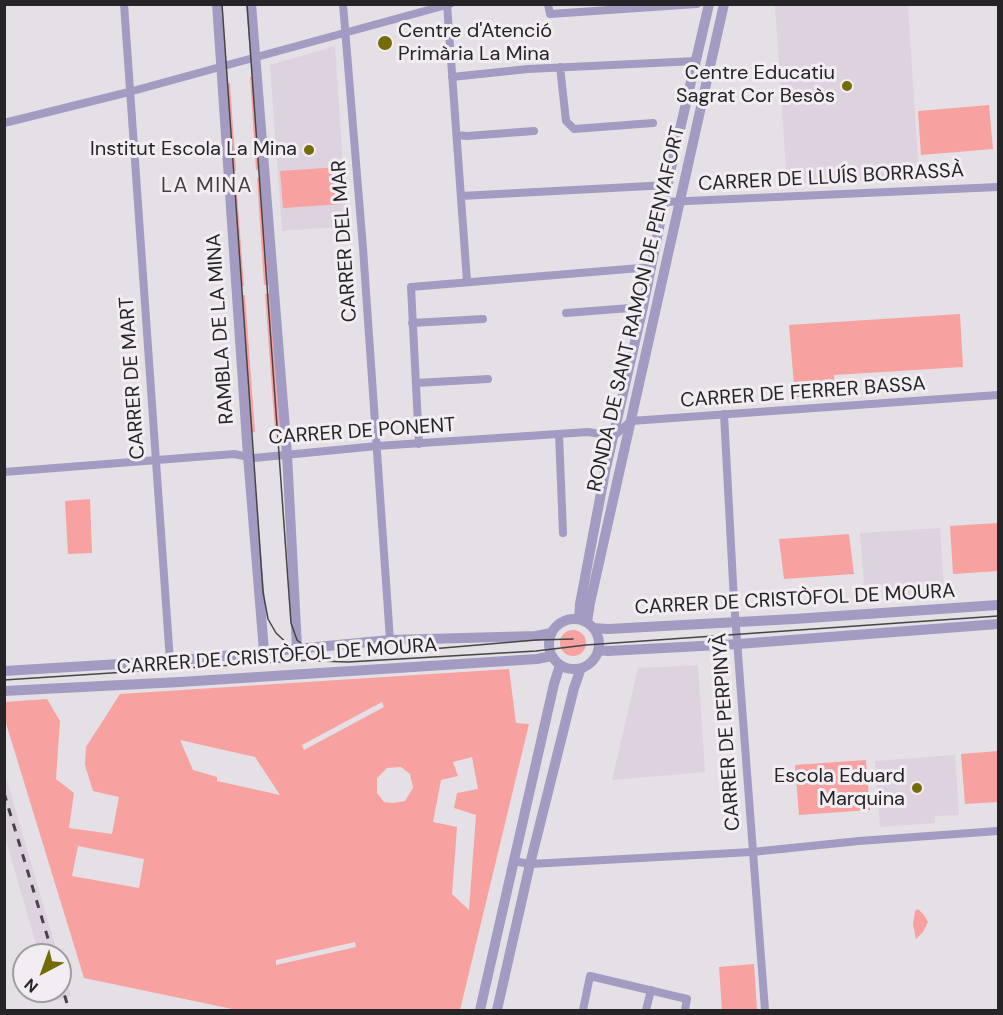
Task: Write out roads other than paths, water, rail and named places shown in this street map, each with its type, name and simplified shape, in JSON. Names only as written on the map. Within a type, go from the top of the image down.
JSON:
[{"type":"street","name":"CARRER DE MART","points":[[124,4],[170,661]]},
{"type":"street","name":"RAMBLA DE LA MINA","points":[[217,4],[248,456],[264,651]]},
{"type":"street","points":[[251,4],[287,454],[297,648]]},
{"type":"street","name":"CARRER DEL MAR","points":[[343,4],[390,640]]},
{"type":"street","points":[[548,4],[550,14],[697,4]]},
{"type":"street","name":"RONDA DE SANT RAMON DE PENYAFORT","points":[[586,623],[580,599],[605,472],[644,307],[668,184],[709,4]]},
{"type":"street","name":"RONDA DE SANT RAMON DE PENYAFORT","points":[[586,623],[724,4]]},
{"type":"street","points":[[4,123],[129,92],[448,5],[467,281]]},
{"type":"street","points":[[452,78],[560,68],[696,61]]},
{"type":"street","points":[[560,68],[566,121],[574,129],[653,123]]},
{"type":"street","points":[[457,135],[534,131]]},
{"type":"street","points":[[460,196],[668,184]]},
{"type":"street","name":"CARRER DE LLUÍS BORRASSÀ","points":[[665,202],[999,186]]},
{"type":"street","points":[[419,444],[411,287],[652,267]]},
{"type":"street","points":[[566,313],[644,307]]},
{"type":"street","points":[[412,323],[483,319]]},
{"type":"street","points":[[416,383],[488,379]]},
{"type":"street","name":"CARRER DE FERRER BASSA","points":[[631,421],[999,395]]},
{"type":"street","name":"CARRER DE PERPINYÀ","points":[[724,414],[735,622],[765,1011]]},
{"type":"street","points":[[614,436],[631,421]]},
{"type":"street","name":"CARRER DE PONENT","points":[[4,472],[234,454],[248,456],[287,454],[588,432],[614,436]]},
{"type":"street","points":[[559,434],[563,533]]},
{"type":"street","name":"CARRER DE CRISTÒFOL DE MOURA","points":[[586,623],[608,629],[999,605]]},
{"type":"street","points":[[570,619],[586,623],[597,634],[598,650],[590,663],[581,668],[570,669],[560,665],[552,656],[549,641],[551,633],[561,622],[570,619]]},
{"type":"street","name":"CARRER DE CRISTÒFOL DE MOURA","points":[[598,650],[738,644],[999,624]]},
{"type":"street","name":"CARRER DE CRISTÒFOL DE MOURA","points":[[4,671],[170,661],[390,640],[536,636],[551,633]]},
{"type":"street","name":"CARRER DE CRISTÒFOL DE MOURA","points":[[4,691],[180,682],[537,659],[552,656]]},
{"type":"street","points":[[480,1011],[560,665]]},
{"type":"street","points":[[497,1011],[530,864],[581,668]]},
{"type":"street","points":[[513,864],[752,852],[859,841],[999,831]]},
{"type":"street","points":[[583,1011],[590,976],[687,999],[685,1011]]},
{"type":"street","points":[[646,1011],[651,990]]},
{"type":"tram line","points":[[222,4],[263,592],[268,619],[276,633],[292,648],[319,661],[348,662],[536,651],[586,645],[998,616]]},
{"type":"tram line","points":[[247,4],[291,623],[297,640],[310,651]]},
{"type":"tram line","points":[[373,654],[573,639]]},
{"type":"tram line","points":[[4,680],[310,660]]},
{"type":"railway","points":[[4,793],[49,943]]},
{"type":"railway","points":[[67,1003],[69,1010]]},
{"type":"place","name":"Centre d'Atenció Primària La Mina","points":[[385,43]]},
{"type":"place","name":"Centre Educatiu Sagrat Cor Besòs","points":[[847,86]]},
{"type":"place","name":"Institut Escola La Mina","points":[[309,150]]},
{"type":"place","name":"Escola Eduard Marquina","points":[[917,788]]},
{"type":"district","name":"LA MINA","points":[[207,186]]}]
